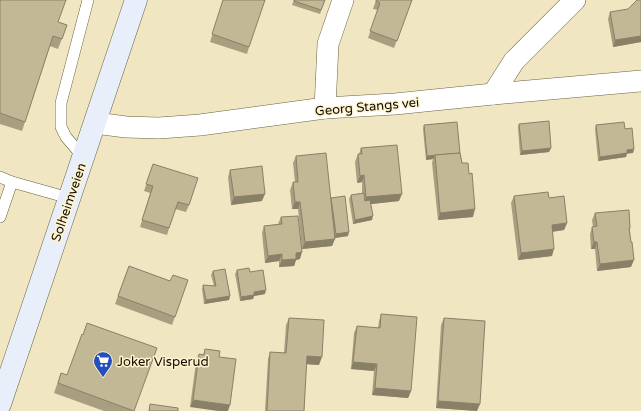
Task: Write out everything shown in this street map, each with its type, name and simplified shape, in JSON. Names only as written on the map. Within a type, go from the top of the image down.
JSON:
[{"type":"main road","name":"Solheimveien","points":[[0,404],[136,0]]},
{"type":"street","points":[[325,108],[328,44],[343,0]]},
{"type":"street","points":[[493,94],[514,61],[575,0]]},
{"type":"street","name":"Georg Stangs vei","points":[[94,123],[126,127],[159,128],[200,125],[325,108],[395,104],[641,81]]},
{"type":"lane","points":[[83,157],[66,137],[61,126],[61,103],[88,0]]},
{"type":"lane","points":[[0,177],[12,182],[69,198]]},
{"type":"lane","points":[[0,216],[12,182]]},
{"type":"building","points":[[0,0],[66,0],[58,22],[67,25],[62,39],[53,36],[25,122],[0,113]]},
{"type":"building","points":[[223,0],[265,0],[249,47],[212,34]]},
{"type":"building","points":[[294,0],[325,0],[321,10]]},
{"type":"building","points":[[376,0],[412,0],[397,41],[370,31],[380,3]]},
{"type":"building","points":[[637,0],[641,0],[641,36],[615,40],[610,12],[628,9]]},
{"type":"building","points":[[549,121],[551,148],[522,151],[519,124]]},
{"type":"building","points":[[457,122],[460,153],[427,156],[424,125]]},
{"type":"building","points":[[624,122],[625,129],[632,128],[634,149],[627,150],[627,153],[600,157],[596,125]]},
{"type":"building","points":[[397,145],[402,194],[366,197],[364,175],[360,176],[358,154],[362,154],[361,148]]},
{"type":"building","points":[[326,153],[335,239],[305,242],[300,202],[295,202],[293,182],[298,182],[296,156]]},
{"type":"building","points":[[460,153],[462,163],[468,163],[469,174],[472,173],[475,209],[440,213],[435,155]]},
{"type":"building","points":[[153,164],[198,178],[189,205],[178,202],[169,228],[142,220],[153,186],[146,184]]},
{"type":"building","points":[[262,166],[265,194],[234,197],[230,170]]},
{"type":"building","points":[[548,192],[549,198],[564,196],[567,223],[552,225],[554,249],[521,253],[514,196]]},
{"type":"building","points":[[364,193],[365,201],[370,200],[373,216],[355,220],[351,195]]},
{"type":"building","points":[[345,196],[349,232],[336,234],[331,198]]},
{"type":"building","points":[[629,210],[629,228],[634,260],[600,264],[597,242],[594,242],[592,227],[597,226],[595,213]]},
{"type":"building","points":[[298,216],[302,252],[296,253],[296,259],[282,260],[282,254],[268,256],[264,226],[282,224],[281,217]]},
{"type":"building","points":[[129,266],[170,281],[173,275],[188,280],[175,317],[118,296]]},
{"type":"building","points":[[249,268],[250,272],[263,270],[266,290],[254,292],[254,295],[241,297],[237,270]]},
{"type":"building","points":[[225,269],[230,296],[206,300],[203,285],[216,286],[213,271]]},
{"type":"building","points":[[381,314],[417,317],[411,391],[375,388],[377,364],[353,362],[357,326],[380,328]]},
{"type":"building","points":[[289,318],[324,320],[322,357],[307,356],[304,411],[267,411],[270,352],[286,353]]},
{"type":"building","points":[[444,318],[485,321],[480,404],[438,401]]},
{"type":"building","points":[[87,323],[157,348],[134,411],[58,383],[61,373],[67,375]]},
{"type":"building","points":[[205,349],[220,351],[219,357],[236,359],[230,405],[193,400],[199,354],[204,355]]},
{"type":"building","points":[[150,404],[178,408],[178,411],[149,411]]},
{"type":"place","name":"Joker Visperud","points":[[103,378]]}]
